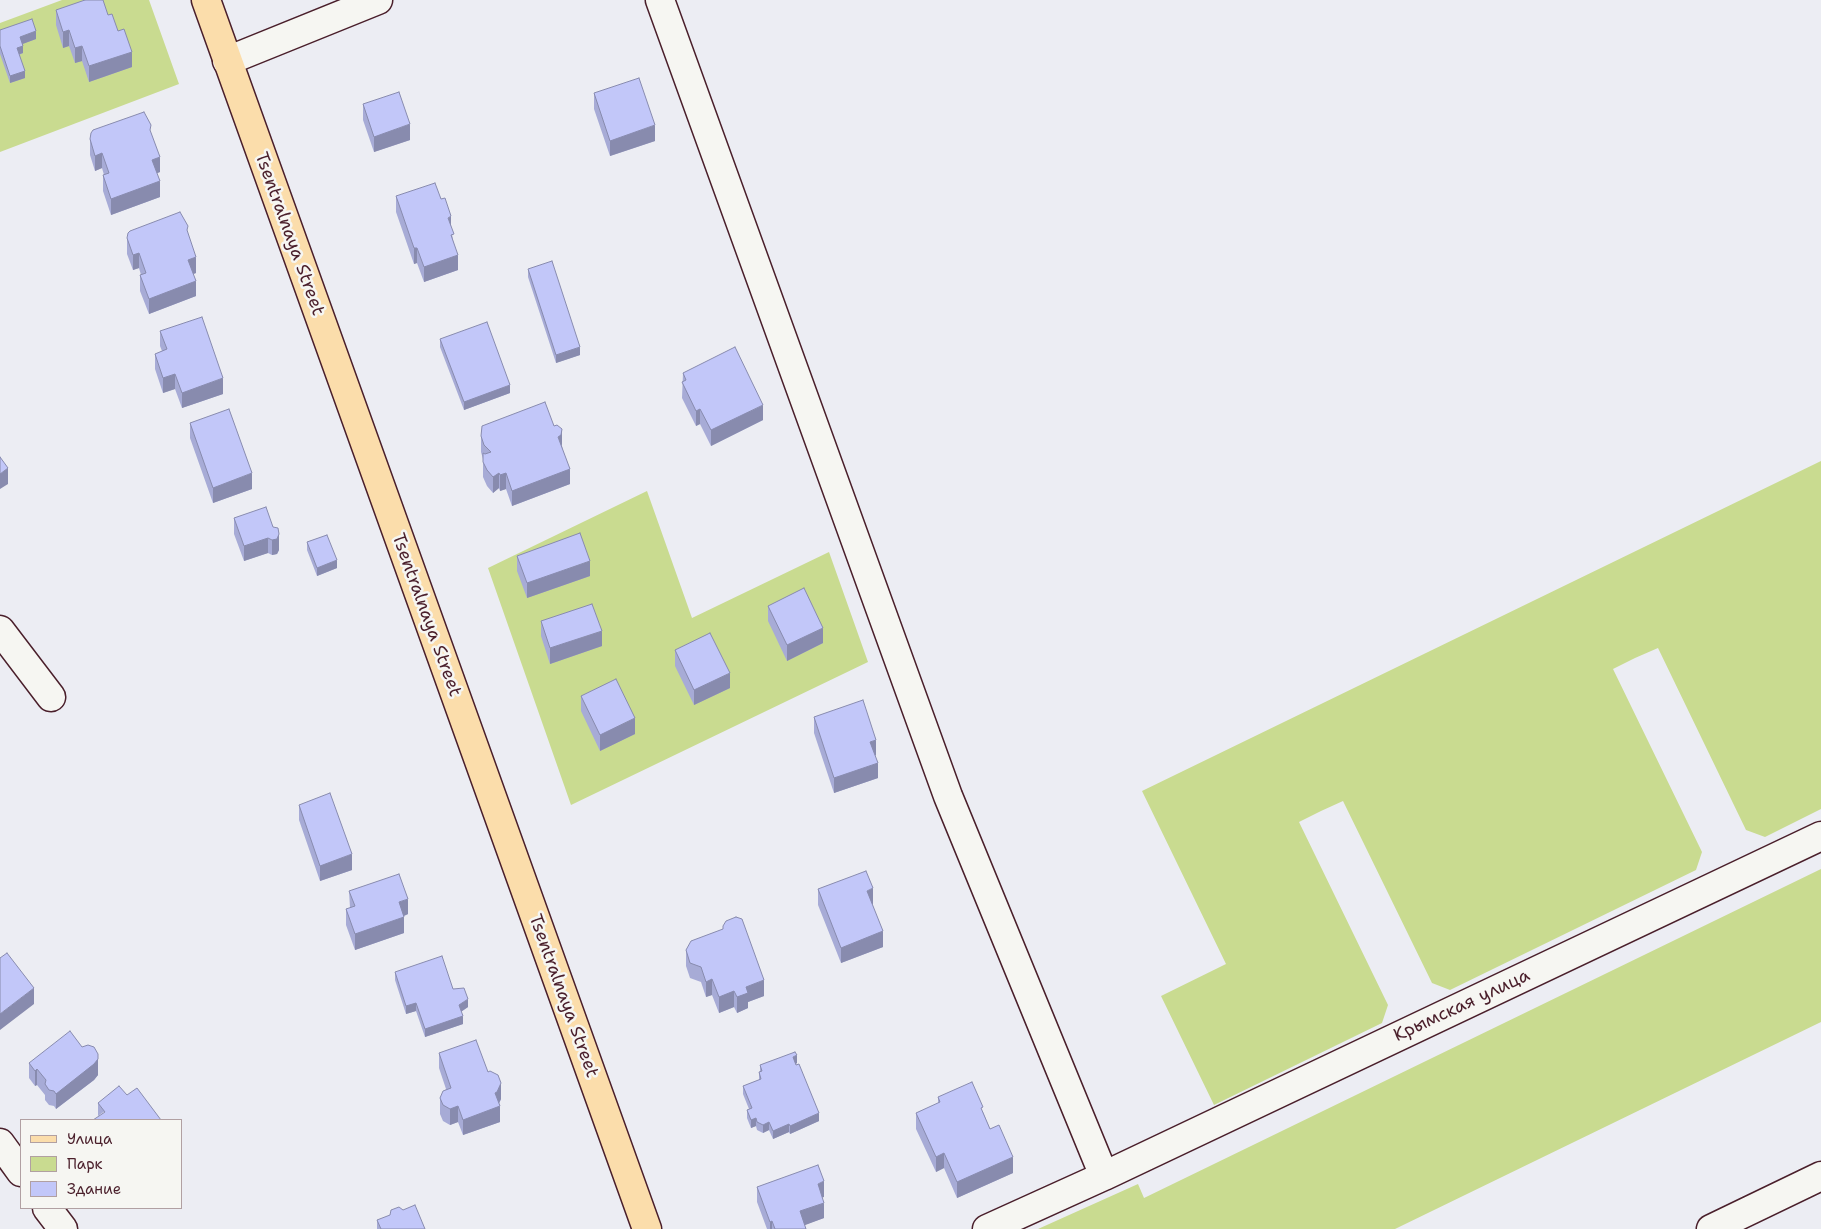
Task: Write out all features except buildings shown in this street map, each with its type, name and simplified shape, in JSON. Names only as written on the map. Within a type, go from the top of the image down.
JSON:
[{"type":"main road","name":"Tsentralnaya Street","points":[[206,0],[648,1229]]},
{"type":"street","points":[[227,61],[378,0]]},
{"type":"street","points":[[660,0],[948,796],[1104,1176]]},
{"type":"street","points":[[0,630],[51,696]]},
{"type":"street","name":"Крымская улица","points":[[987,1229],[1104,1176],[1821,836]]},
{"type":"street","points":[[0,1144],[20,1171]]},
{"type":"street","points":[[1711,1229],[1821,1176]]},
{"type":"street","points":[[49,1209],[63,1229]]},
{"type":"green space","points":[[62,0],[149,0],[179,84],[0,152],[0,23]]},
{"type":"green space","points":[[1821,461],[1821,809],[1765,837],[1746,830],[1658,648],[1635,658],[1613,669],[1702,852],[1696,870],[1450,990],[1432,983],[1343,801],[1321,811],[1299,822],[1388,1005],[1382,1023],[1214,1105],[1161,996],[1226,964],[1142,791]]},
{"type":"green space","points":[[647,491],[692,618],[829,552],[868,662],[571,805],[488,568]]},
{"type":"green space","points":[[1821,869],[1821,1022],[1395,1229],[1038,1229],[1138,1184],[1144,1198]]}]
